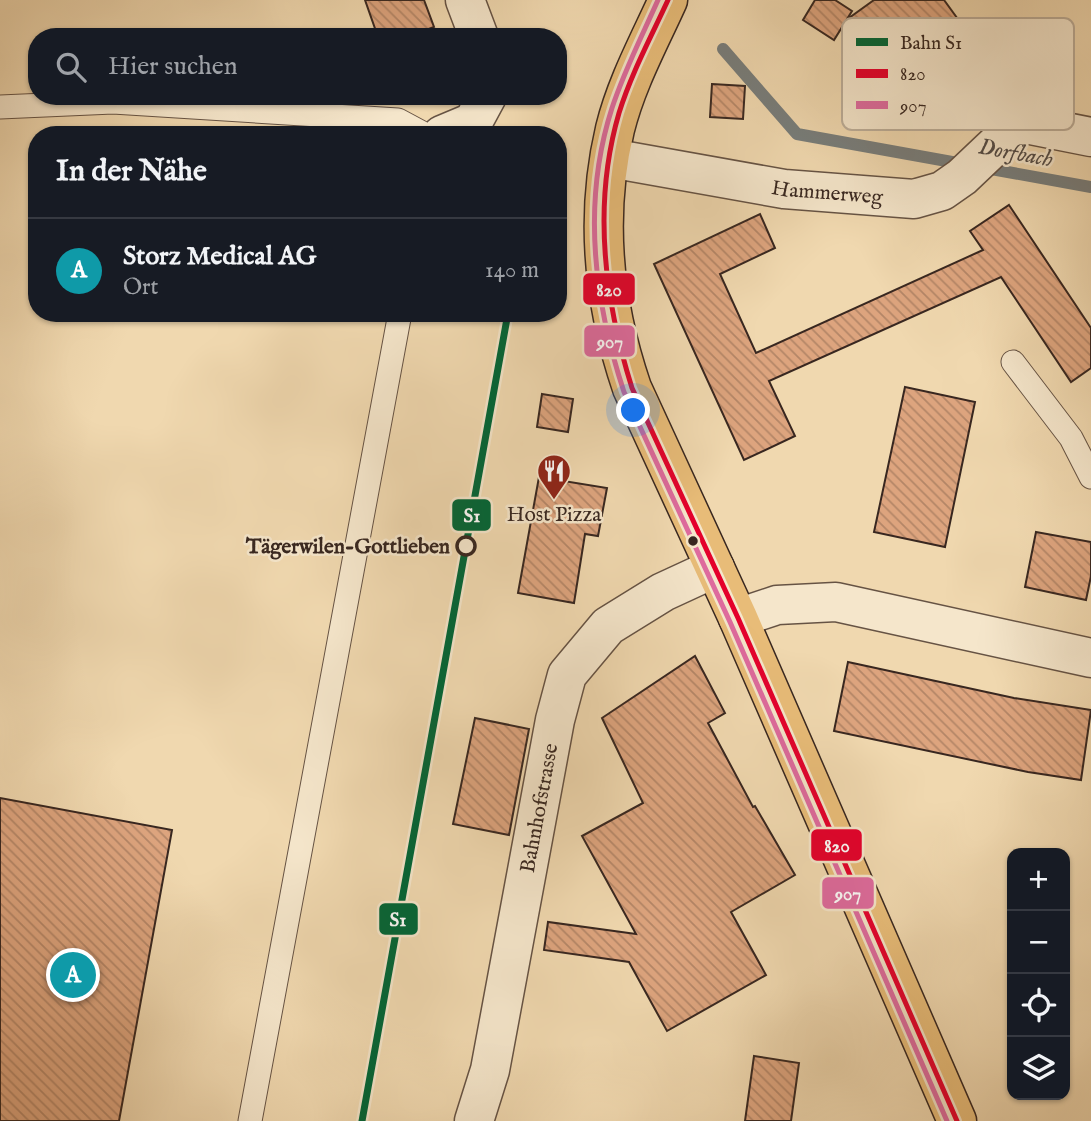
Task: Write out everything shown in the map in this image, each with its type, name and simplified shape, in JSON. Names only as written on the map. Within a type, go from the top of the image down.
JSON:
[{"type":"main road","points":[[662,13],[622,106],[615,129],[606,182],[604,234],[607,293],[618,345],[632,388],[738,618],[957,1121]]},
{"type":"street","points":[[465,0],[476,28]]},
{"type":"street","points":[[463,126],[473,122],[482,105]]},
{"type":"street","name":"Hammerweg","points":[[610,158],[784,189],[914,199],[942,191],[994,143],[1091,138]]},
{"type":"street","name":"Bahnhofstrasse","points":[[474,1121],[490,1070],[555,720],[567,675],[607,626],[663,592],[715,568]]},
{"type":"street","points":[[738,618],[777,605],[836,602],[1091,658]]},
{"type":"lane","points":[[0,107],[45,105]]},
{"type":"lane","points":[[160,105],[398,120],[409,126]]},
{"type":"lane","points":[[250,1121],[398,322]]},
{"type":"lane","points":[[1013,362],[1088,463]]},
{"type":"building","points":[[365,0],[424,0],[434,27],[431,28],[375,28]]},
{"type":"building","points":[[815,0],[835,0],[852,11],[848,18],[842,18],[842,27],[834,40],[803,20]]},
{"type":"building","points":[[874,0],[944,0],[957,18],[849,18]]},
{"type":"building","points":[[712,84],[745,86],[743,119],[710,117]]},
{"type":"building","points":[[1009,205],[1091,328],[1091,368],[1071,382],[1001,277],[769,381],[795,436],[744,460],[654,264],[760,214],[775,248],[720,274],[756,353],[983,250],[970,231]]},
{"type":"building","points":[[905,387],[975,402],[945,547],[874,532]]},
{"type":"building","points":[[542,394],[573,399],[568,432],[537,427]]},
{"type":"building","points":[[539,477],[607,488],[598,536],[585,534],[574,603],[518,593]]},
{"type":"building","points":[[1036,532],[1091,542],[1091,576],[1086,600],[1025,587]]},
{"type":"building","points":[[695,656],[725,713],[708,723],[753,807],[755,806],[795,875],[731,912],[766,975],[667,1031],[629,962],[544,950],[548,922],[636,934],[582,836],[643,803],[602,718]]},
{"type":"building","points":[[848,662],[1014,698],[1091,710],[1081,780],[1028,772],[834,731]]},
{"type":"building","points":[[475,718],[529,729],[509,835],[453,824]]},
{"type":"building","points":[[0,798],[172,830],[119,1121],[0,1121]]},
{"type":"building","points":[[754,1056],[799,1063],[791,1121],[745,1121]]},
{"type":"waterway","name":"Dorfbach","points":[[723,49],[797,134],[1091,187]]},
{"type":"rail line","name":"S1","points":[[362,1121],[506,322]]},
{"type":"transit line","name":"907","points":[[658,0],[612,108],[597,179],[595,215],[599,287],[614,357],[624,392],[730,622],[947,1121]]},
{"type":"transit line","name":"820","points":[[668,0],[624,98],[611,148],[606,182],[604,217],[608,286],[622,354],[632,388],[738,618],[957,1121]]},
{"type":"place","name":"Host Pizza","points":[[554,501]]},
{"type":"place","name":"Tägerwilen-Gottlieben","points":[[466,546]]},
{"type":"place","name":"Storz Medical AG","points":[[73,975]]}]
